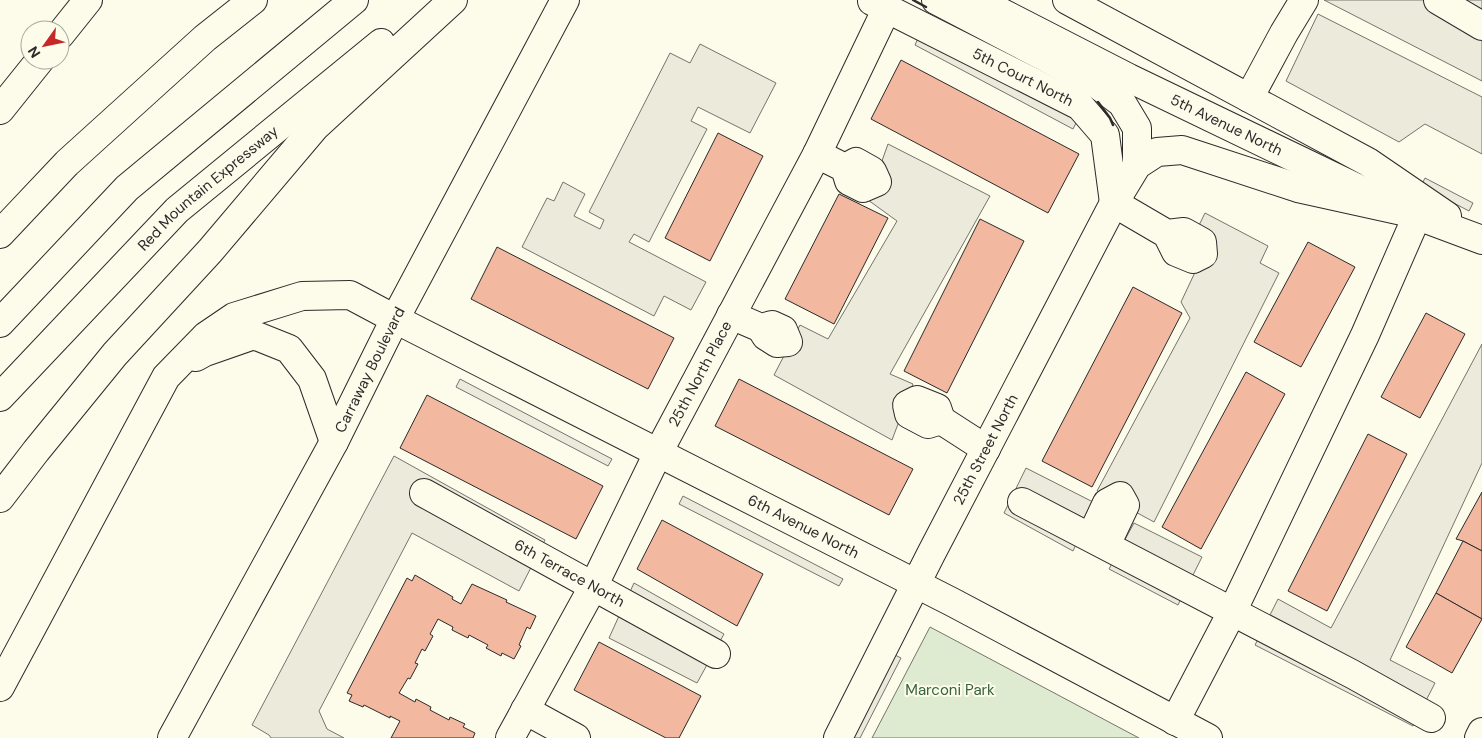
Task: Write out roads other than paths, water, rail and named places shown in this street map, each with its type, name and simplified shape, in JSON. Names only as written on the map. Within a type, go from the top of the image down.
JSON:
[{"type":"main road","points":[[70,22],[88,0]]},
{"type":"main road","points":[[0,234],[67,163],[204,38],[253,0]]},
{"type":"main road","points":[[0,323],[128,188],[354,0]]},
{"type":"main road","name":"Red Mountain Expressway","points":[[0,397],[177,210],[434,0]]},
{"type":"main road","points":[[0,498],[115,354],[210,251],[315,127],[453,0]]},
{"type":"main road","name":"Carraway Boulevard","points":[[172,738],[334,442],[395,319],[565,0]]},
{"type":"main road","points":[[936,0],[1098,85],[1122,103],[1137,128],[1137,165]]},
{"type":"main road","name":"5th Avenue North","points":[[977,0],[1138,82],[1412,214],[1481,240]]},
{"type":"main road","name":"5th Avenue North","points":[[1068,0],[1368,162],[1481,240]]},
{"type":"main road","points":[[1249,98],[1304,0]]},
{"type":"main road","points":[[1438,0],[1482,26]]},
{"type":"main road","name":"25th North Place","points":[[510,738],[593,587],[658,453],[817,154],[878,4]]},
{"type":"main road","name":"5th Court North","points":[[878,4],[1080,106],[1105,135],[1114,203]]},
{"type":"main road","points":[[0,110],[32,70]]},
{"type":"main road","points":[[1137,165],[1157,152],[1182,150],[1298,188],[1412,214],[1365,335],[1232,612],[1175,721]]},
{"type":"main road","points":[[817,154],[845,168]]},
{"type":"main road","name":"25th Street North","points":[[838,738],[915,584],[1114,203],[1137,165]]},
{"type":"main road","points":[[1114,203],[1168,234]]},
{"type":"main road","name":"6th Avenue North","points":[[166,377],[206,336],[234,317],[302,296],[350,295],[915,584],[1208,738]]},
{"type":"main road","points":[[731,316],[762,328]]},
{"type":"main road","points":[[6,676],[166,377],[205,352],[254,335],[289,349],[312,379],[334,442]]},
{"type":"main road","points":[[941,420],[986,449]]},
{"type":"main road","name":"6th Terrace North","points":[[424,493],[716,654]]},
{"type":"main road","points":[[1022,502],[1352,674],[1430,718]]},
{"type":"main road","points":[[525,710],[576,738]]},
{"type":"main road","points":[[1479,738],[1482,732]]},
{"type":"park label","name":"Marconi Park","points":[[950,690]]}]
